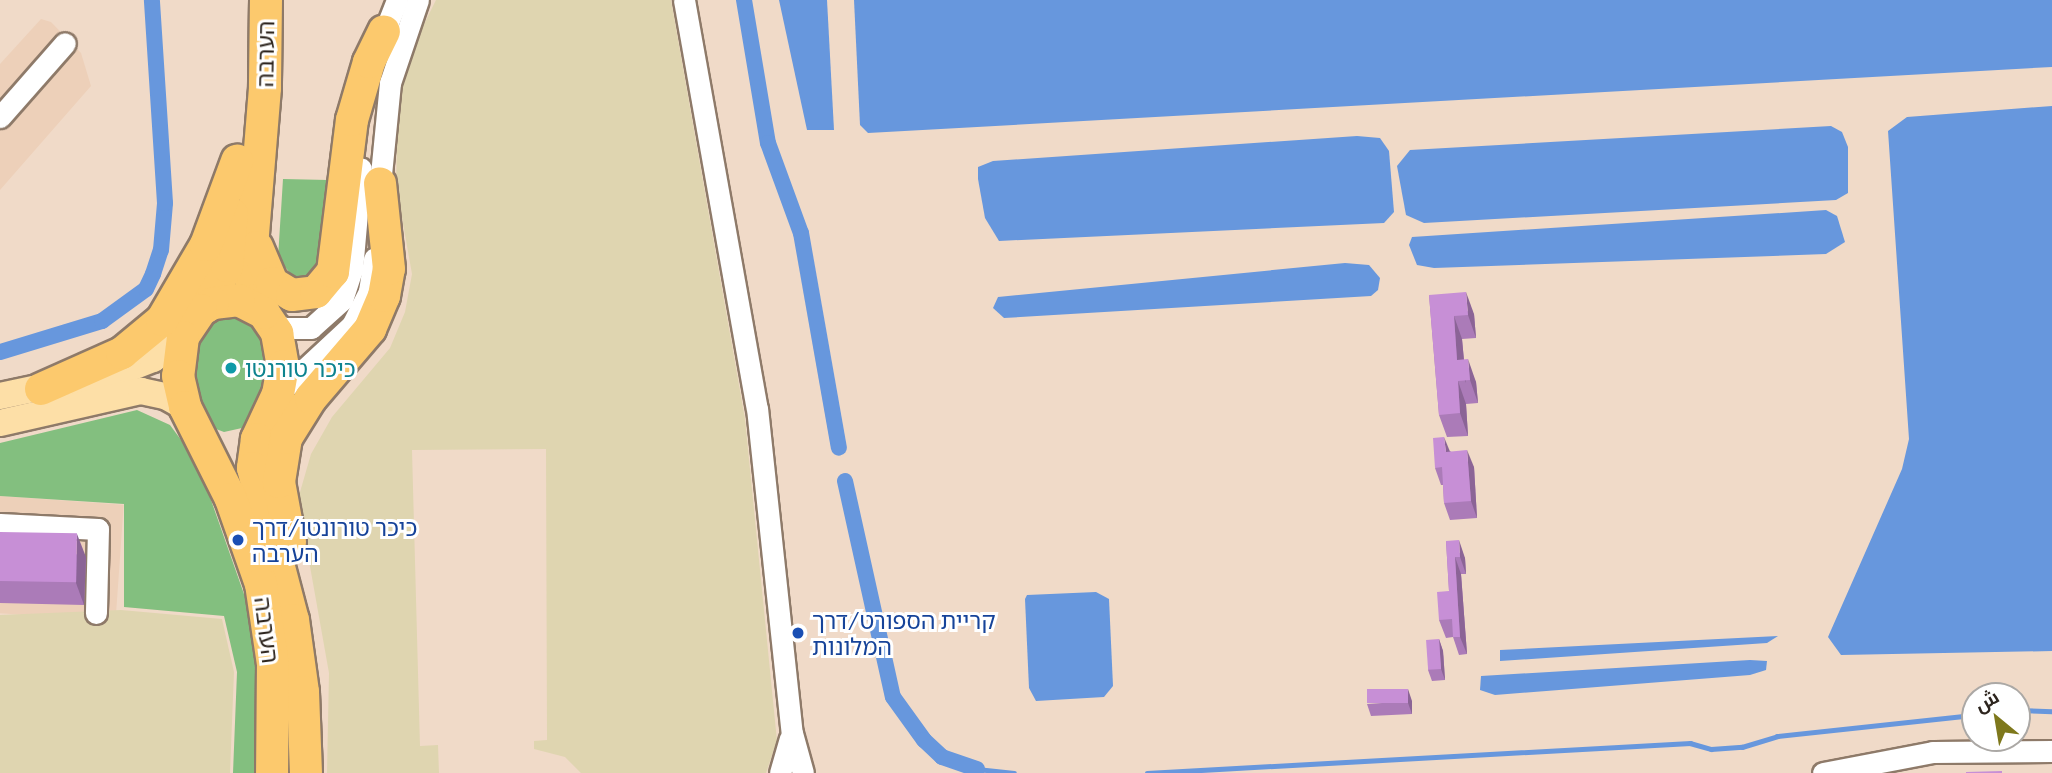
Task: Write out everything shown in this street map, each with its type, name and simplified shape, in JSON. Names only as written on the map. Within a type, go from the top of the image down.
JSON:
[{"type":"highway","name":"הערבה","points":[[244,0],[237,161],[227,266],[206,307],[183,337],[178,376],[188,412],[231,499],[261,584],[273,664],[272,773]]},
{"type":"highway","name":"הערבה","points":[[266,0],[265,88],[253,223],[251,285],[282,354],[278,394],[255,448],[253,478],[282,573],[300,668],[306,773]]},
{"type":"highway","points":[[253,223],[258,252],[272,283],[281,290],[304,296],[326,285],[337,255],[352,120],[369,62],[384,31]]},
{"type":"highway","points":[[41,389],[122,354],[162,320],[206,245],[237,161]]},
{"type":"highway","points":[[300,668],[297,580],[279,466],[293,424],[370,329],[384,296],[389,269],[380,183]]},
{"type":"highway","points":[[206,307],[239,300],[267,316]]},
{"type":"highway","points":[[188,412],[205,430],[224,438],[244,436],[264,422]]},
{"type":"main road","points":[[0,396],[136,366],[183,337]]},
{"type":"main road","points":[[0,423],[141,391],[164,396],[188,412]]},
{"type":"street","points":[[267,316],[284,328],[311,328],[334,312],[349,286],[367,98],[384,31],[397,0]]},
{"type":"street","points":[[278,394],[300,369],[343,335],[364,303],[374,265],[390,83],[418,0]]},
{"type":"street","points":[[684,0],[757,408],[792,726],[803,773]]},
{"type":"street","points":[[0,117],[65,43]]},
{"type":"street","points":[[0,524],[98,530],[96,613]]},
{"type":"street","points":[[780,773],[792,726]]},
{"type":"street","points":[[1822,773],[1933,752],[2052,751]]},
{"type":"shaded area","points":[[41,19],[51,22],[81,53],[91,86],[0,190],[0,64]]},
{"type":"shaded area","points":[[0,496],[124,505],[116,621],[0,613]]},
{"type":"green space","points":[[283,179],[328,180],[322,264],[297,282],[278,258]]},
{"type":"green space","points":[[238,306],[276,355],[251,426],[224,432],[208,426],[191,405],[196,325]]},
{"type":"green space","points":[[137,410],[170,425],[198,463],[244,594],[257,634],[258,773],[233,773],[237,672],[224,616],[124,607],[124,504],[0,496],[0,443]]},
{"type":"sand","points":[[436,0],[671,0],[745,419],[777,741],[766,773],[581,773],[565,757],[534,749],[534,741],[547,740],[546,449],[412,450],[420,746],[438,745],[439,773],[327,773],[329,673],[298,499],[311,454],[332,417],[390,348],[405,312],[412,274],[396,184],[398,100],[415,42]]},
{"type":"sand","points":[[121,610],[222,619],[234,672],[230,773],[0,773],[0,615]]},
{"type":"water","points":[[779,0],[827,0],[834,130],[807,130]]},
{"type":"water","points":[[854,0],[2052,0],[2052,67],[868,133],[860,125]]},
{"type":"water","points":[[2052,106],[2052,651],[1841,655],[1828,637],[1902,469],[1909,439],[1888,131],[1907,117]]},
{"type":"water","points":[[1831,126],[1842,132],[1848,147],[1848,193],[1836,200],[1424,223],[1406,215],[1397,166],[1410,150]]},
{"type":"water","points":[[1357,136],[1380,138],[1389,151],[1394,212],[1384,223],[999,241],[985,218],[978,179],[978,167],[993,161]]},
{"type":"water","points":[[1826,210],[1837,216],[1845,242],[1826,254],[1434,268],[1417,265],[1409,245],[1412,237]]},
{"type":"water","points":[[1345,263],[1369,265],[1380,278],[1378,290],[1371,296],[1004,318],[993,308],[998,297]]},
{"type":"water","points":[[1096,592],[1109,599],[1113,686],[1104,697],[1036,701],[1029,688],[1027,595]]},
{"type":"water","points":[[1778,636],[1767,643],[1500,661],[1500,650]]},
{"type":"water","points":[[1767,661],[1766,670],[1750,675],[1495,695],[1480,690],[1481,676]]},
{"type":"building","points":[[1466,292],[1468,315],[1454,316],[1457,360],[1468,359],[1470,380],[1458,381],[1460,413],[1439,415],[1429,295]]},
{"type":"building","points":[[1444,437],[1446,452],[1467,450],[1471,501],[1444,503],[1442,467],[1435,468],[1433,438]]},
{"type":"building","points":[[0,532],[77,533],[76,582],[0,581]]},
{"type":"building","points":[[1459,540],[1460,557],[1455,557],[1460,637],[1453,637],[1452,619],[1439,620],[1437,592],[1449,591],[1446,541]]},
{"type":"building","points":[[1439,639],[1441,669],[1428,670],[1426,640]]},
{"type":"building","points":[[1367,689],[1408,689],[1408,703],[1367,703]]},
{"type":"building","points":[[1966,772],[2002,773],[1966,773]]},
{"type":"waterway","points":[[0,352],[102,321],[146,289],[153,274],[161,250],[165,203],[152,0]]},
{"type":"waterway","points":[[744,0],[768,143],[801,233],[839,448]]},
{"type":"waterway","points":[[845,481],[893,697],[924,740],[942,757],[977,769]]},
{"type":"waterway","points":[[2031,710],[2052,711]]},
{"type":"waterway","points":[[1147,773],[1690,743],[1711,749],[1742,747],[1777,736],[1961,716]]},
{"type":"waterway","points":[[977,769],[1014,773]]},
{"type":"place","name":"כיכר טורנטו","points":[[231,368]]},
{"type":"place","name":"כיכר טורונטו/דרך הערבה","points":[[238,540]]},
{"type":"place","name":"קריית הספורט/דרך המלונות","points":[[798,633]]}]
